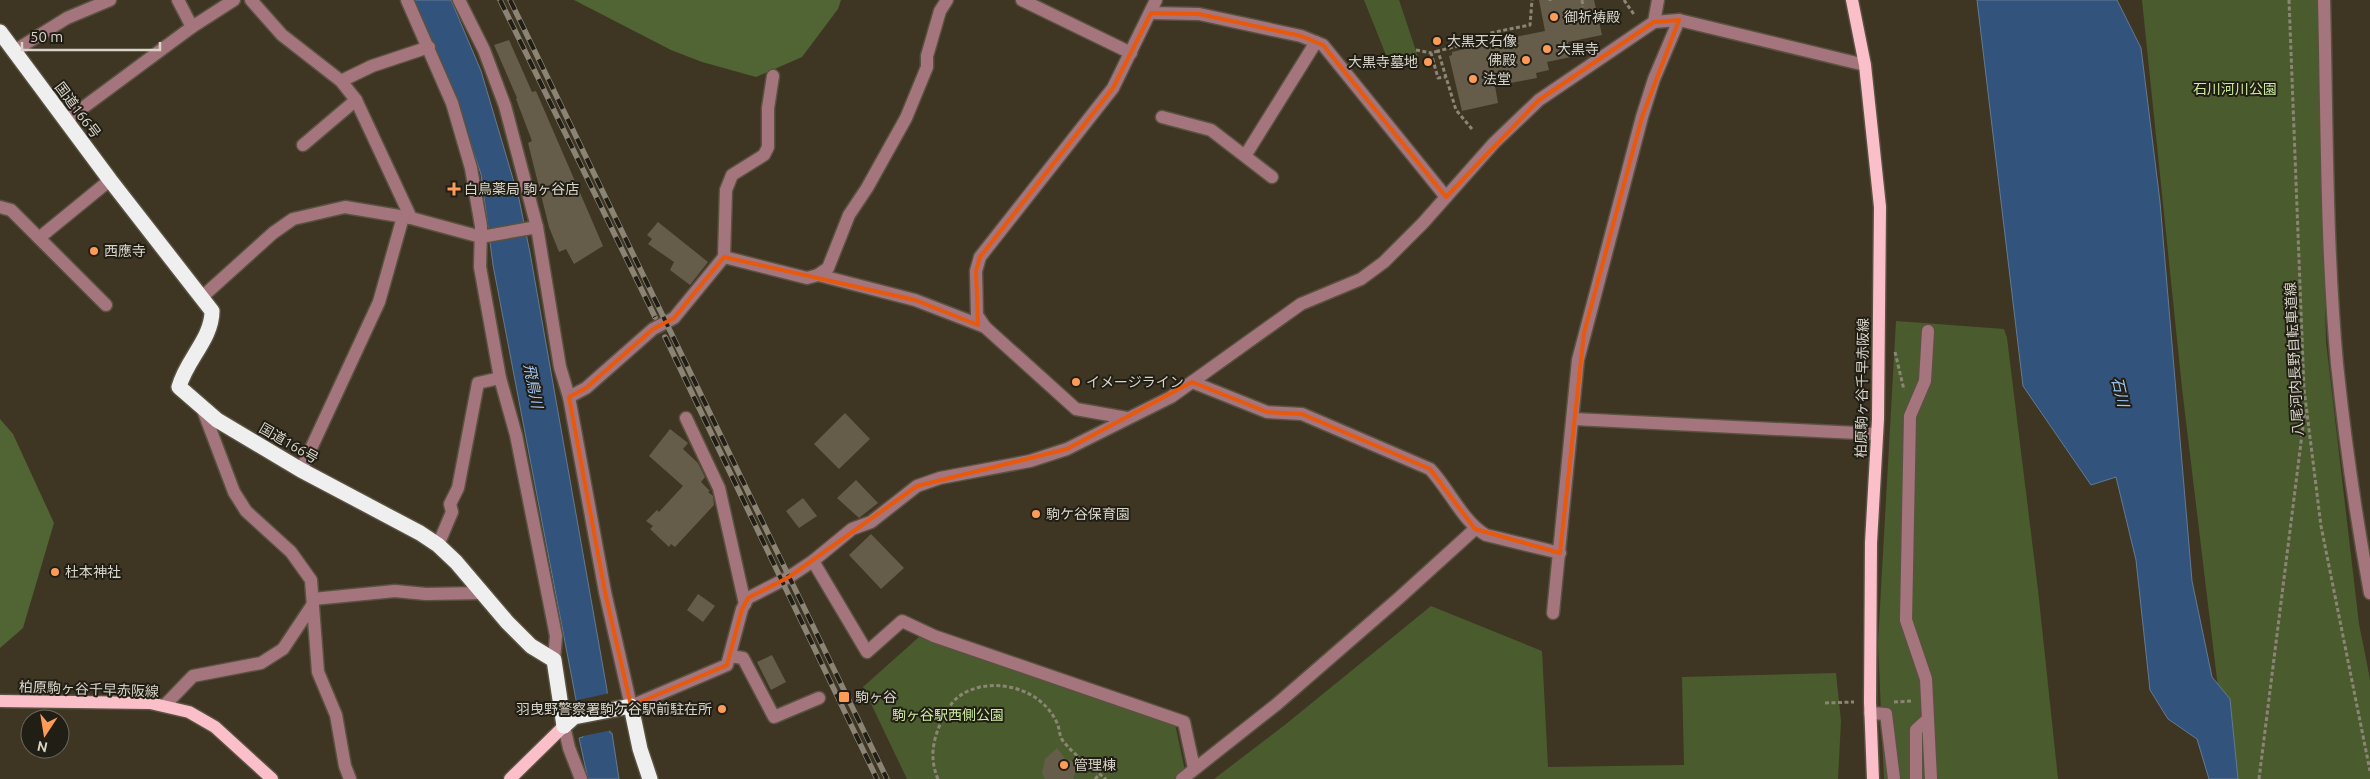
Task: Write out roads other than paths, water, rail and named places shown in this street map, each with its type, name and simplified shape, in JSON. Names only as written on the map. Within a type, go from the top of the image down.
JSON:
[{"type":"highway","name":"国道166号","points":[[0,32],[110,180],[212,311],[212,324],[182,377],[179,387],[203,410],[301,470],[420,533],[438,546],[456,562],[531,646],[554,660]]},
{"type":"highway","points":[[554,660],[569,721],[623,707],[650,779]]},
{"type":"main road","name":"柏原駒ヶ谷千早赤阪線","points":[[1852,0],[1865,64],[1880,207],[1877,434],[1871,543],[1870,713],[1873,779]]},
{"type":"main road","name":"柏原駒ヶ谷千早赤阪線","points":[[0,701],[150,703],[189,712],[215,727],[272,779]]},
{"type":"main road","points":[[510,779],[569,721]]},
{"type":"street","points":[[14,51],[67,18],[110,0]]},
{"type":"street","points":[[178,0],[192,28]]},
{"type":"street","points":[[66,121],[192,28],[234,0]]},
{"type":"street","points":[[251,0],[282,35],[341,81],[356,100],[407,217],[379,302],[301,470]]},
{"type":"street","points":[[407,0],[452,103],[471,168],[483,236],[480,267],[500,378],[516,435],[556,636],[554,660]]},
{"type":"street","points":[[459,0],[484,50],[505,106],[534,228],[560,367],[569,396],[623,707],[728,665],[744,604],[748,598],[782,582],[813,561],[852,529],[871,522],[916,486],[940,478],[1039,458],[1067,449],[1171,397],[1302,304],[1361,278],[1384,262],[1494,144],[1539,100],[1654,22],[1679,20],[1865,64]]},
{"type":"street","points":[[724,257],[807,278],[818,275],[828,268],[849,214],[867,188],[906,118],[927,67],[926,56],[940,10],[947,0]]},
{"type":"street","points":[[1022,0],[1131,53]]},
{"type":"street","points":[[1127,418],[1076,408],[985,327],[977,315],[976,271],[980,257],[1113,88],[1156,0]]},
{"type":"street","points":[[1654,22],[1658,0]]},
{"type":"street","points":[[2324,0],[2330,242],[2337,363],[2353,505],[2370,593]]},
{"type":"street","points":[[1151,13],[1199,14],[1302,36],[1322,45],[1446,197]]},
{"type":"street","points":[[1554,612],[1574,419],[1578,360],[1584,333],[1598,290],[1642,116],[1654,79],[1679,20]]},
{"type":"street","points":[[1244,156],[1316,42]]},
{"type":"street","points":[[341,81],[372,66],[429,47]]},
{"type":"street","points":[[724,257],[722,249],[726,190],[732,175],[764,155],[768,147],[768,108],[773,76]]},
{"type":"street","points":[[303,145],[356,100]]},
{"type":"street","points":[[1162,117],[1211,130],[1272,177]]},
{"type":"street","points":[[39,238],[110,180]]},
{"type":"street","points":[[0,207],[11,210],[106,305]]},
{"type":"street","points":[[202,298],[273,233],[292,219],[345,207],[407,217],[483,236],[534,228]]},
{"type":"street","points":[[569,396],[586,388],[653,329],[674,318],[724,257]]},
{"type":"street","points":[[818,275],[915,300],[985,327]]},
{"type":"street","points":[[1928,332],[1925,381],[1910,416],[1906,620],[1926,679],[1931,779]]},
{"type":"street","points":[[438,546],[452,512],[450,504],[458,488],[478,383],[500,378]]},
{"type":"street","points":[[1192,382],[1267,412],[1302,414],[1430,469],[1444,483],[1475,528],[1486,535],[1560,554]]},
{"type":"street","points":[[203,410],[234,492],[246,511],[291,552],[311,580],[318,672],[336,716],[345,766],[350,779]]},
{"type":"street","points":[[686,418],[720,488],[744,604]]},
{"type":"street","points":[[1574,419],[1877,434]]},
{"type":"street","points":[[1182,779],[1277,704],[1399,598],[1475,528]]},
{"type":"street","points":[[813,561],[868,652],[902,621],[934,636],[1184,722],[1194,768]]},
{"type":"street","points":[[164,706],[193,676],[260,663],[283,649],[313,602],[395,590],[426,594],[483,593]]},
{"type":"street","points":[[730,656],[743,658],[774,717],[819,698]]},
{"type":"street","points":[[1870,713],[1886,714],[1894,779]]},
{"type":"street","points":[[1916,779],[1916,730],[1928,719]]},
{"type":"street","points":[[569,721],[569,748],[581,779]]},
{"type":"water","name":"飛鳥川","points":[[413,0],[451,0],[481,71],[519,199],[607,690],[610,733],[612,733],[619,779],[588,779],[579,738],[583,737],[493,265],[481,174],[458,106]]},
{"type":"water","name":"石川","points":[[1977,0],[2117,0],[2141,48],[2160,202],[2192,581],[2212,677],[2230,699],[2238,779],[2209,779],[2197,739],[2168,719],[2150,690],[2136,560],[2116,477],[2091,485],[2023,386]]},
{"type":"railway","points":[[500,0],[655,317]]},
{"type":"railway","points":[[510,0],[887,779]]},
{"type":"railway","points":[[665,337],[877,779]]},
{"type":"place","name":"御祈祷殿","points":[[1554,17]]},
{"type":"place","name":"大黒天石像","points":[[1437,41]]},
{"type":"place","name":"大黒寺","points":[[1547,49]]},
{"type":"place","name":"佛殿","points":[[1526,60]]},
{"type":"place","name":"大黒寺墓地","points":[[1428,62]]},
{"type":"place","name":"法堂","points":[[1473,79]]},
{"type":"place","name":"白鳥薬局 駒ヶ谷店","points":[[454,189]]},
{"type":"place","name":"西應寺","points":[[94,251]]},
{"type":"place","name":"イメージライン","points":[[1076,382]]},
{"type":"place","name":"駒ケ谷保育園","points":[[1036,514]]},
{"type":"place","name":"杜本神社","points":[[55,572]]},
{"type":"place","name":"駒ヶ谷","points":[[844,697]]},
{"type":"place","name":"羽曳野警察署駒ケ谷駅前駐在所","points":[[722,709]]},
{"type":"place","name":"管理棟","points":[[1064,765]]},
{"type":"park label","name":"石川河川公園","points":[[2235,89]]},
{"type":"park label","name":"駒ヶ谷駅西側公園","points":[[948,715]]}]
